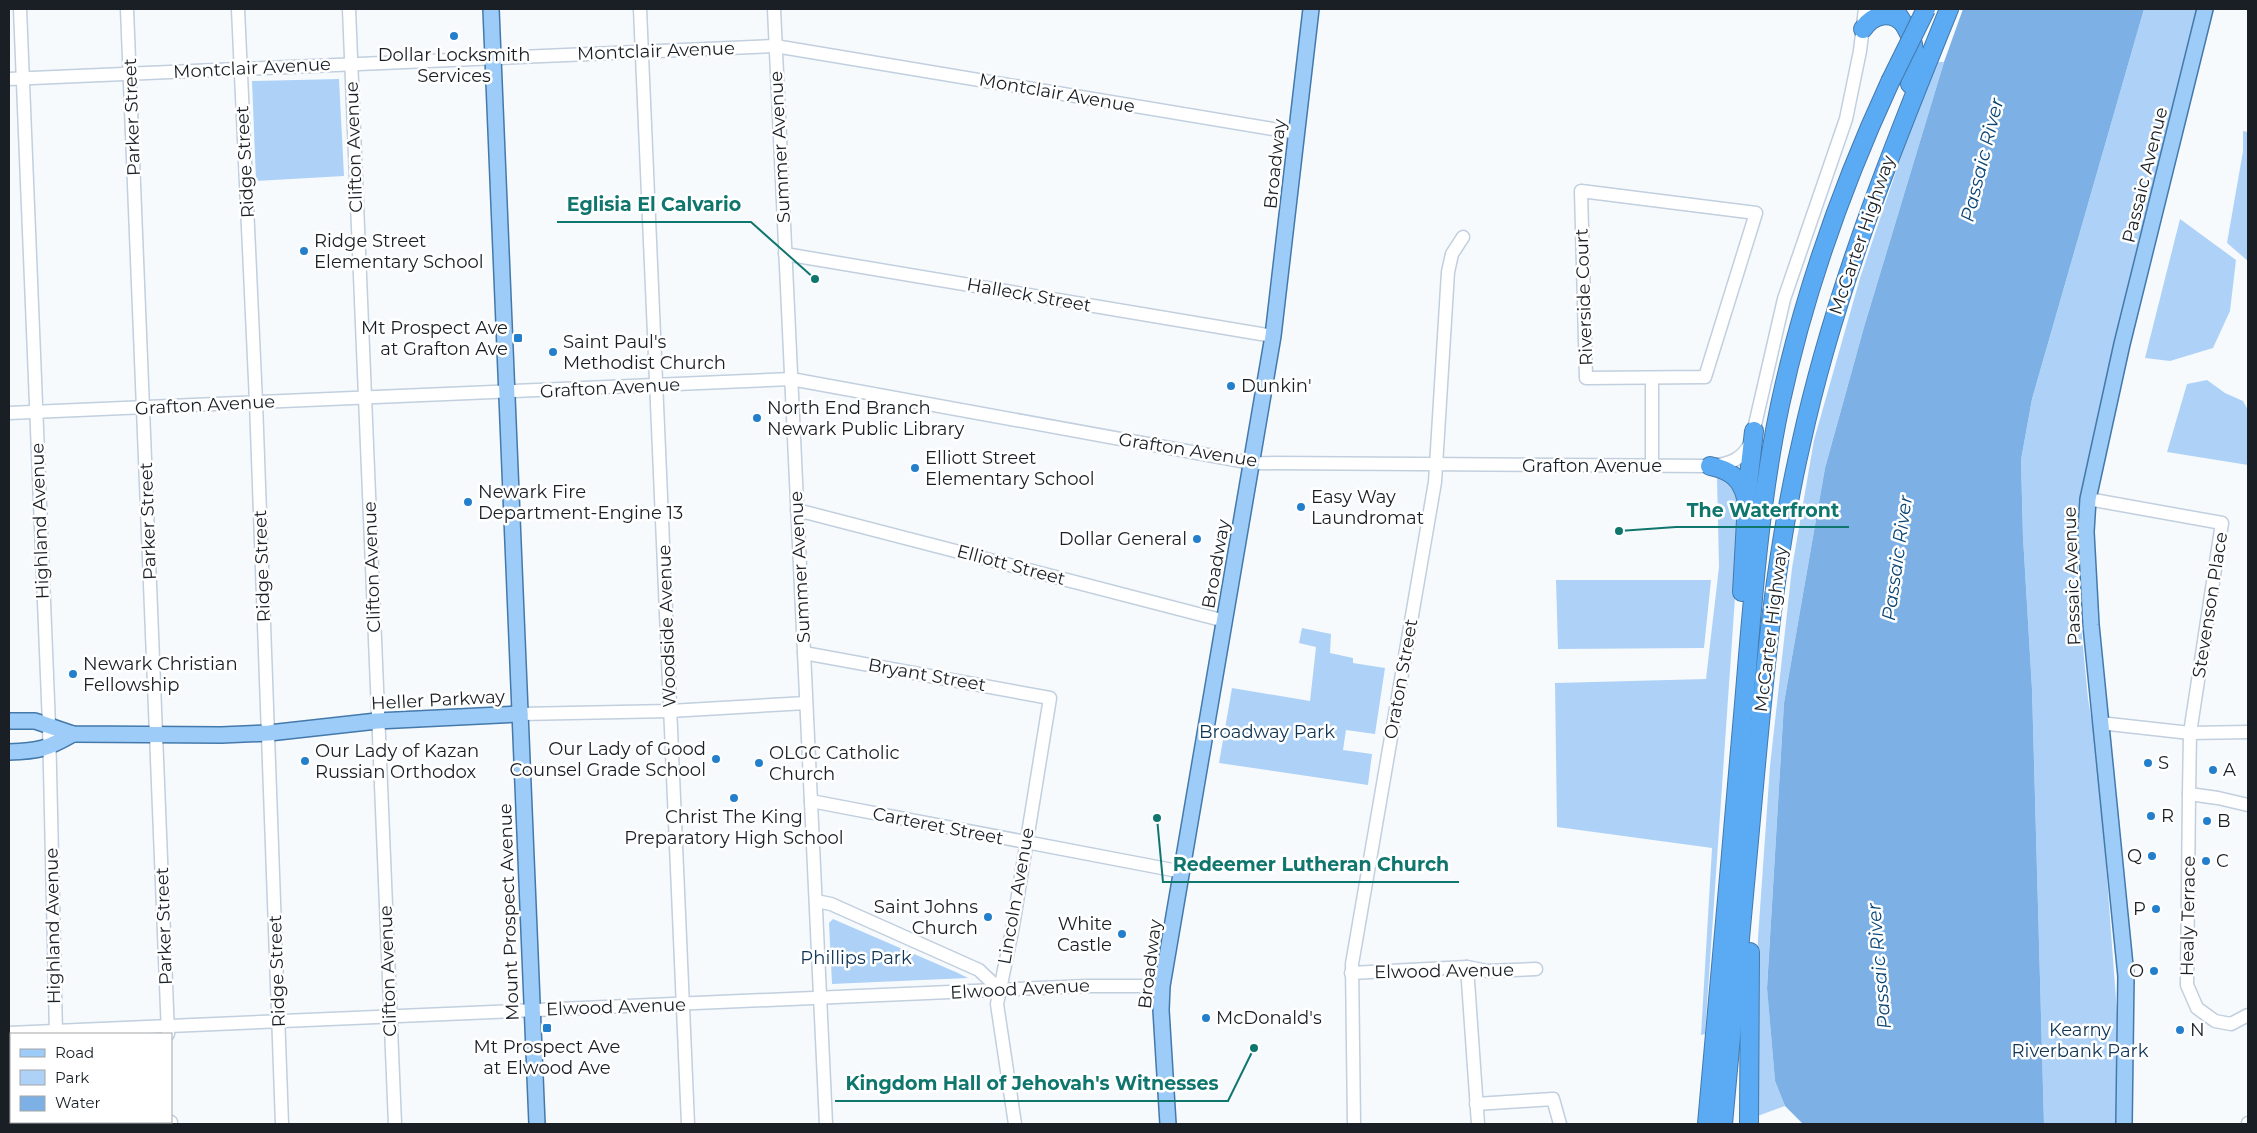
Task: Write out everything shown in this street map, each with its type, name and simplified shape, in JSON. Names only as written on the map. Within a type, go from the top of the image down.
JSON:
[{"type":"highway","points":[[1876,189],[1914,69],[1915,50],[1909,31],[1894,9]]},
{"type":"highway","points":[[1706,1124],[1763,506],[1782,398],[1804,308],[1824,243],[1861,147],[1926,9]]},
{"type":"highway","name":"McCarter Highway","points":[[1723,1124],[1756,759],[1776,576],[1800,444],[1832,323],[1876,189],[1949,9]]},
{"type":"highway","points":[[1863,29],[1873,18],[1889,15],[1896,17],[1909,31]]},
{"type":"highway","points":[[1740,740],[1741,616],[1747,507],[1754,431]]},
{"type":"highway","points":[[1710,466],[1721,468],[1736,477],[1744,491],[1747,507]]},
{"type":"highway","points":[[1749,1124],[1748,994],[1756,759]]},
{"type":"main road","name":"Mount Prospect Avenue","points":[[491,9],[537,1124]]},
{"type":"main road","name":"Broadway","points":[[1168,1124],[1161,1010],[1162,986],[1183,872],[1273,336],[1311,9]]},
{"type":"main road","name":"Passaic Avenue","points":[[2124,1124],[2126,976],[2100,723],[2087,566],[2088,499],[2122,344],[2202,30],[2205,9]]},
{"type":"main road","name":"Heller Parkway","points":[[9,721],[35,720],[73,734],[156,736],[268,733],[378,720],[520,714]]},
{"type":"main road","points":[[9,752],[35,751],[49,748],[73,734]]},
{"type":"street","name":"Highland Avenue","points":[[20,9],[49,725],[56,1033]]},
{"type":"street","name":"Parker Street","points":[[127,9],[168,1030]]},
{"type":"street","name":"Ridge Street","points":[[238,9],[256,402],[282,1124]]},
{"type":"street","name":"Clifton Avenue","points":[[349,9],[395,1124]]},
{"type":"street","name":"Woodside Avenue","points":[[640,9],[688,1124]]},
{"type":"street","name":"Summer Avenue","points":[[774,9],[826,1124]]},
{"type":"street","points":[[1754,431],[1763,384],[1786,291],[1846,119],[1865,9]]},
{"type":"street","points":[[2202,30],[2212,9]]},
{"type":"street","name":"Montclair Avenue","points":[[9,79],[775,46],[1297,134]]},
{"type":"street","name":"Riverside Court","points":[[1581,191],[1756,213],[1705,377],[1652,379],[1586,378],[1581,191]]},
{"type":"street","name":"Oraton Street","points":[[1354,1124],[1351,973],[1436,465],[1448,272],[1452,254],[1463,236]]},
{"type":"street","name":"Halleck Street","points":[[785,254],[1273,336]]},
{"type":"street","name":"Grafton Avenue","points":[[9,413],[507,393],[791,379],[1252,463],[1710,466],[1734,462],[1740,458],[1751,442],[1754,431]]},
{"type":"street","points":[[1652,379],[1652,466]]},
{"type":"street","name":"Stevenson Place","points":[[2088,499],[2222,522],[2190,733]]},
{"type":"street","name":"Elliott Street","points":[[797,510],[1225,621]]},
{"type":"street","name":"Bryant Street","points":[[804,653],[1050,698]]},
{"type":"street","name":"Lincoln Avenue","points":[[1015,1124],[998,1016],[1000,990],[1050,698]]},
{"type":"street","name":"Heller Parkway","points":[[520,714],[670,711],[806,703]]},
{"type":"street","points":[[2100,723],[2190,733],[2248,732]]},
{"type":"street","name":"Healy Terrace","points":[[2190,733],[2187,986],[2197,1008],[2216,1021],[2231,1024],[2248,1015]]},
{"type":"street","points":[[2190,794],[2248,805]]},
{"type":"street","name":"Carteret Street","points":[[811,802],[1183,872]]},
{"type":"street","points":[[816,902],[826,902],[980,970],[1000,990]]},
{"type":"street","points":[[1467,967],[1478,1124]]},
{"type":"street","name":"Elwood Avenue","points":[[1351,973],[1467,967],[1487,971],[1536,969]]},
{"type":"street","name":"Elwood Avenue","points":[[9,1033],[168,1030],[390,1017],[1000,990],[1162,986]]},
{"type":"street","points":[[1476,1104],[1553,1099],[1560,1124]]},
{"type":"green space","name":"Kearny Riverbank Park","points":[[2144,9],[2198,9],[2118,325],[2082,500],[2077,584],[2088,699],[2098,756],[2119,1040],[2116,1124],[2044,1124],[2032,689],[2023,537],[2021,460],[2032,399]]},
{"type":"green space","points":[[1933,62],[1944,62],[1864,327],[1825,468],[1784,703],[1767,987],[1775,1081],[1785,1106],[1755,1117],[1754,1042],[1758,938],[1770,766],[1792,568],[1814,440],[1860,278]]},
{"type":"green space","points":[[339,79],[344,176],[256,181],[252,81]]},
{"type":"green space","points":[[2243,131],[2248,132],[2248,261],[2227,243],[2243,151]]},
{"type":"green space","points":[[2180,219],[2236,260],[2230,311],[2213,348],[2170,361],[2145,358]]},
{"type":"green space","points":[[2207,380],[2225,393],[2243,401],[2248,410],[2248,465],[2167,452],[2187,384]]},
{"type":"green space","points":[[1717,478],[1728,479],[1741,510],[1705,1034],[1701,1035],[1712,848],[1557,827],[1555,683],[1706,679],[1719,567]]},
{"type":"green space","points":[[1556,580],[1711,580],[1704,648],[1558,649]]},
{"type":"green space","name":"Broadway Park","points":[[1302,628],[1331,634],[1330,653],[1353,658],[1353,663],[1385,668],[1375,734],[1346,730],[1343,750],[1372,754],[1368,785],[1219,763],[1232,688],[1310,701],[1316,647],[1299,643]]},
{"type":"green space","name":"Phillips Park","points":[[833,919],[968,978],[832,984],[829,923]]},
{"type":"water","name":"Passaic River","points":[[1963,9],[2144,9],[2032,399],[2021,460],[2023,537],[2032,689],[2044,1124],[1803,1124],[1785,1106],[1775,1081],[1767,988],[1784,703],[1825,468],[1864,327],[1944,62]]},
{"type":"place","name":"Dollar Locksmith Services","points":[[454,36]]},
{"type":"place","name":"Ridge Street Elementary School","points":[[304,251]]},
{"type":"place","name":"Eglisia El Calvario","points":[[815,279]]},
{"type":"place","name":"Mt Prospect Ave at Grafton Ave","points":[[518,338]]},
{"type":"place","name":"Saint Paul's Methodist Church","points":[[553,352]]},
{"type":"place","name":"Dunkin'","points":[[1231,386]]},
{"type":"place","name":"North End Branch Newark Public Library","points":[[757,418]]},
{"type":"place","name":"Elliott Street Elementary School","points":[[915,468]]},
{"type":"place","name":"Newark Fire Department-Engine 13","points":[[468,502]]},
{"type":"place","name":"Easy Way Laundromat","points":[[1301,507]]},
{"type":"place","name":"The Waterfront","points":[[1619,531]]},
{"type":"place","name":"Dollar General","points":[[1197,539]]},
{"type":"place","name":"Newark Christian Fellowship","points":[[73,674]]},
{"type":"place","name":"Our Lady of Good Counsel Grade School","points":[[716,759]]},
{"type":"place","name":"Our Lady of Kazan Russian Orthodox","points":[[305,761]]},
{"type":"place","name":"OLGC Catholic Church","points":[[759,763]]},
{"type":"place","name":"S","points":[[2148,763]]},
{"type":"place","name":"A","points":[[2213,770]]},
{"type":"place","name":"Christ The King Preparatory High School","points":[[734,798]]},
{"type":"place","name":"R","points":[[2151,816]]},
{"type":"place","name":"Redeemer Lutheran Church","points":[[1157,818]]},
{"type":"place","name":"B","points":[[2207,821]]},
{"type":"place","name":"Q","points":[[2152,856]]},
{"type":"place","name":"C","points":[[2206,861]]},
{"type":"place","name":"P","points":[[2156,909]]},
{"type":"place","name":"Saint Johns Church","points":[[988,917]]},
{"type":"place","name":"White Castle","points":[[1122,934]]},
{"type":"place","name":"O","points":[[2154,971]]},
{"type":"place","name":"McDonald's","points":[[1206,1018]]},
{"type":"place","name":"Mt Prospect Ave at Elwood Ave","points":[[547,1028]]},
{"type":"place","name":"N","points":[[2180,1030]]},
{"type":"place","name":"Kingdom Hall of Jehovah's Witnesses","points":[[1254,1048]]}]
